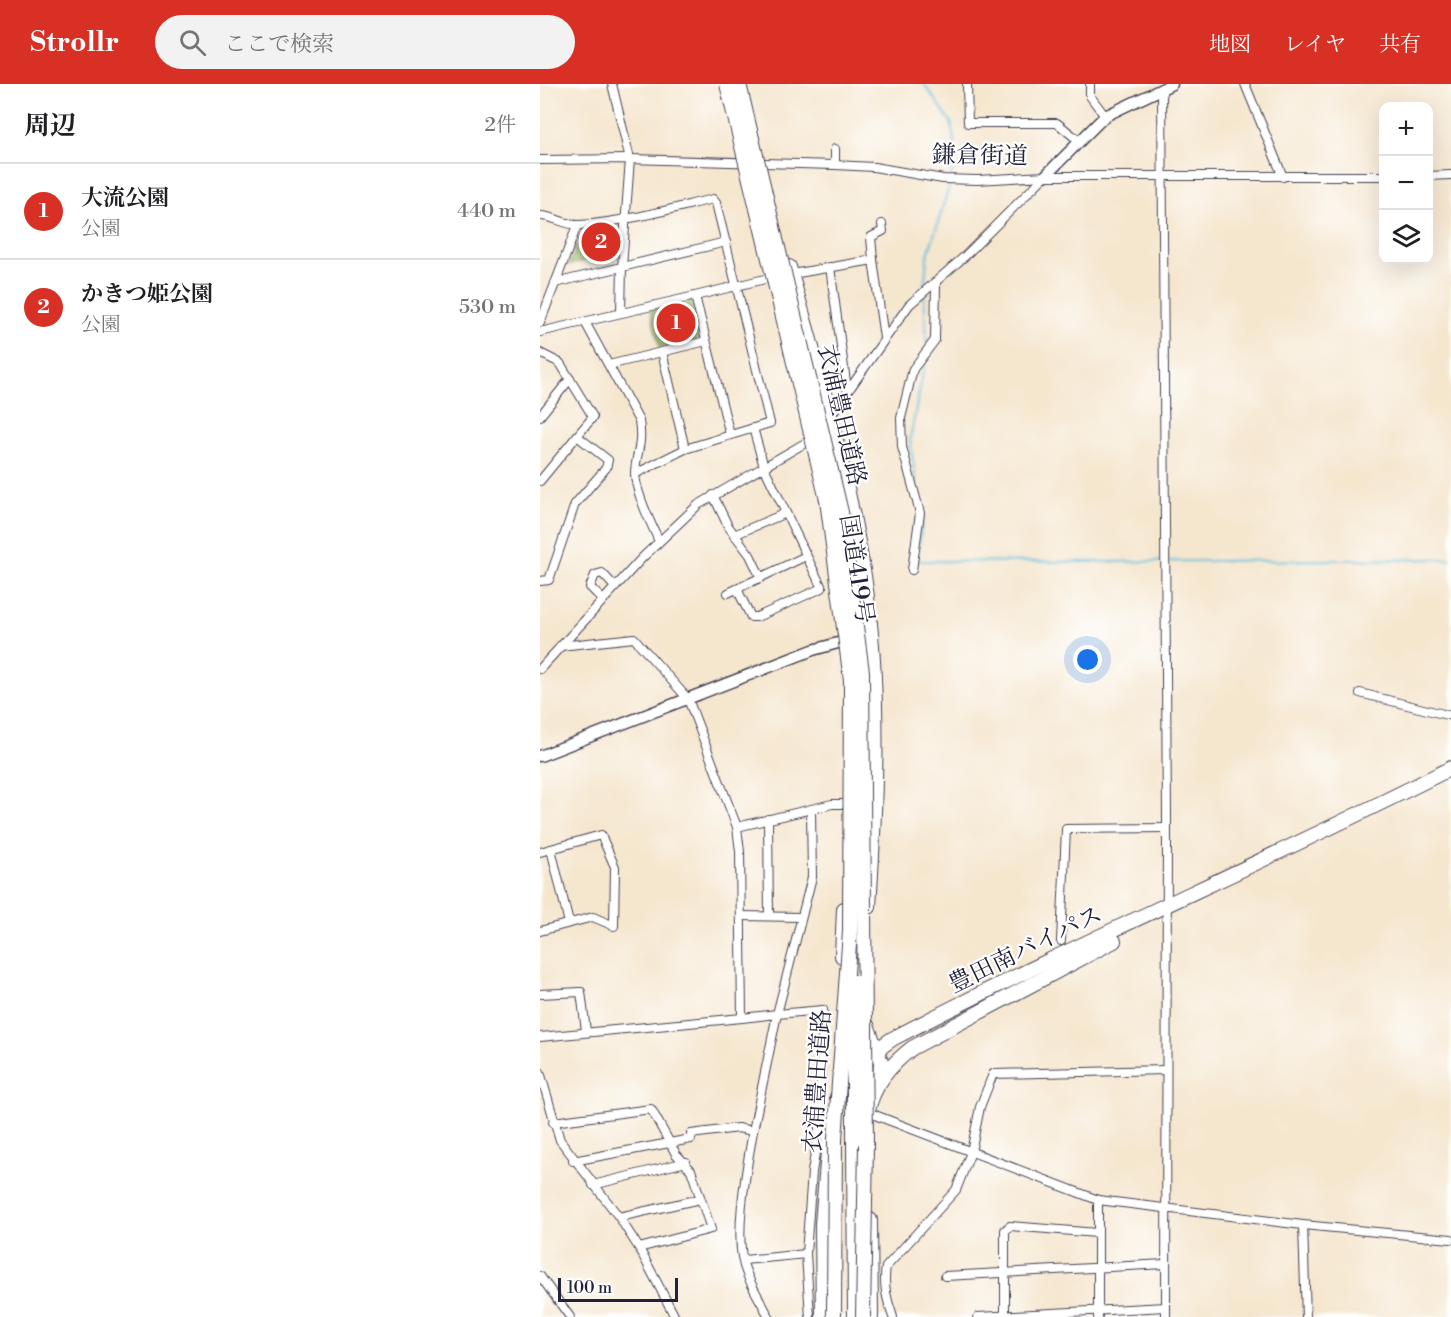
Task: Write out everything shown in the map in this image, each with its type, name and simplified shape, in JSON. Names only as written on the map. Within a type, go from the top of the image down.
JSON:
[{"type":"highway","name":"国道419号","points":[[742,84],[751,164],[769,278],[826,515],[852,639],[849,804],[841,992],[843,1008],[859,1040],[860,1054],[854,1069]]},
{"type":"highway","name":"衣浦豊田道路","points":[[742,84],[841,512],[862,672],[866,1145],[859,1317]]},
{"type":"highway","name":"国道419号","points":[[723,86],[789,266],[852,512],[862,569],[873,666],[876,804],[866,948],[867,1028],[882,1067],[880,1080]]},
{"type":"highway","name":"衣浦豊田道路","points":[[723,86],[827,500],[851,680],[849,950],[834,1150],[834,1317]]},
{"type":"highway","points":[[862,569],[854,597],[852,639],[864,700],[875,730]]},
{"type":"highway","name":"豊田南バイパス","points":[[871,1317],[867,1112],[880,1080],[896,1062],[923,1041],[1167,908],[1451,768]]},
{"type":"highway","name":"豊田南バイパス","points":[[823,1317],[822,1224],[830,1131],[839,1094],[854,1069],[876,1049],[899,1035],[1167,908],[1451,778]]},
{"type":"highway","name":"衣浦豊田道路","points":[[851,847],[854,909],[859,1317]]},
{"type":"highway","points":[[867,1028],[872,1034],[882,1038],[899,1035]]},
{"type":"street","points":[[612,84],[630,159],[621,312]]},
{"type":"street","points":[[967,84],[968,123],[1058,123],[1078,140]]},
{"type":"street","points":[[1090,84],[1090,96],[1105,116]]},
{"type":"street","points":[[1245,84],[1283,177]]},
{"type":"street","points":[[540,669],[659,541],[698,505],[808,443],[909,305],[936,283],[1045,176],[1078,140],[1105,116],[1167,86],[1163,176],[1167,908],[1166,1317]]},
{"type":"street","points":[[835,149],[835,165]]},
{"type":"street","name":"鎌倉街道","points":[[540,160],[630,159],[835,165],[885,169],[943,179],[1045,176],[1379,176]]},
{"type":"street","points":[[1433,176],[1451,175]]},
{"type":"street","points":[[540,216],[553,216],[577,226],[625,219],[713,199],[737,285],[770,423],[685,449],[635,474]]},
{"type":"street","points":[[882,224],[883,231],[871,237],[884,338]]},
{"type":"street","points":[[540,323],[577,226]]},
{"type":"street","points":[[555,283],[726,242]]},
{"type":"street","points":[[798,273],[873,260]]},
{"type":"street","points":[[830,267],[847,389]]},
{"type":"street","points":[[540,332],[769,278]]},
{"type":"street","points":[[912,570],[920,513],[902,447],[901,418],[913,369],[935,340],[936,283]]},
{"type":"street","points":[[695,296],[730,435]]},
{"type":"street","points":[[585,322],[639,421],[642,438],[635,474],[644,510],[659,541]]},
{"type":"street","points":[[609,364],[706,341]]},
{"type":"street","points":[[662,352],[685,449]]},
{"type":"street","points":[[540,353],[560,363],[593,417],[540,481]]},
{"type":"street","points":[[540,416],[570,379]]},
{"type":"street","points":[[737,589],[751,617],[757,617],[822,588],[764,467],[753,428]]},
{"type":"street","points":[[540,581],[549,580],[575,504],[606,468],[608,460],[577,436]]},
{"type":"street","points":[[713,495],[734,535],[750,555],[760,578]]},
{"type":"street","points":[[734,535],[786,513]]},
{"type":"street","points":[[728,593],[806,556]]},
{"type":"street","points":[[603,600],[590,587],[595,575],[602,573],[615,587]]},
{"type":"street","points":[[560,646],[634,638],[688,699],[737,827],[742,1018]]},
{"type":"street","points":[[540,756],[852,639]]},
{"type":"street","points":[[1360,693],[1451,716]]},
{"type":"street","points":[[737,827],[811,811],[832,804],[849,804]]},
{"type":"street","points":[[769,1317],[744,1266],[742,1240],[745,1179],[777,1014],[812,877],[811,811]]},
{"type":"street","points":[[768,819],[769,916]]},
{"type":"street","points":[[1061,941],[1066,829],[1166,828]]},
{"type":"street","points":[[540,852],[601,835],[615,867],[614,926],[593,917],[540,931]]},
{"type":"street","points":[[551,849],[569,923]]},
{"type":"street","points":[[741,916],[801,917]]},
{"type":"street","points":[[540,994],[581,992],[586,1031]]},
{"type":"street","points":[[540,1037],[823,1010],[819,1129],[812,1172],[806,1254],[810,1317]]},
{"type":"street","points":[[893,1317],[886,1296],[884,1278],[886,1267],[956,1190],[971,1152],[980,1107],[993,1074],[1167,1070]]},
{"type":"street","points":[[540,1072],[541,1087],[560,1140],[573,1161],[619,1217],[639,1248],[675,1317]]},
{"type":"street","points":[[553,1122],[651,1109],[676,1154],[692,1170],[711,1229],[639,1248]]},
{"type":"street","points":[[867,1112],[1098,1200],[1304,1225],[1451,1239]]},
{"type":"street","points":[[573,1161],[691,1139],[691,1134],[703,1132],[738,1128],[753,1131]]},
{"type":"street","points":[[593,1185],[686,1162]]},
{"type":"street","points":[[619,1217],[700,1199]]},
{"type":"street","points":[[1098,1200],[1098,1314]]},
{"type":"street","points":[[1304,1225],[1306,1317]]},
{"type":"street","points":[[1005,1316],[1005,1230],[1010,1226],[1097,1233]]},
{"type":"street","points":[[744,1260],[806,1254]]},
{"type":"street","points":[[945,1276],[1165,1264]]},
{"type":"street","points":[[540,1276],[570,1317]]},
{"type":"street","points":[[978,1317],[1098,1314],[1166,1307]]},
{"type":"green space","points":[[621,229],[623,232],[622,251],[569,265],[583,232]]},
{"type":"green space","points":[[690,300],[700,336],[698,339],[660,348],[651,310]]},
{"type":"waterway","points":[[924,84],[951,122],[956,152],[949,187],[927,258],[924,289]]},
{"type":"waterway","points":[[924,294],[927,345]]},
{"type":"waterway","points":[[916,484],[910,439],[926,357]]},
{"type":"waterway","points":[[918,552],[923,516]]},
{"type":"waterway","points":[[916,561],[1451,559]]},
{"type":"waterway","points":[[560,1309],[565,1317]]},
{"type":"place","name":"かきつ姫公園","points":[[601,242]]},
{"type":"place","name":"大流公園","points":[[676,323]]}]
